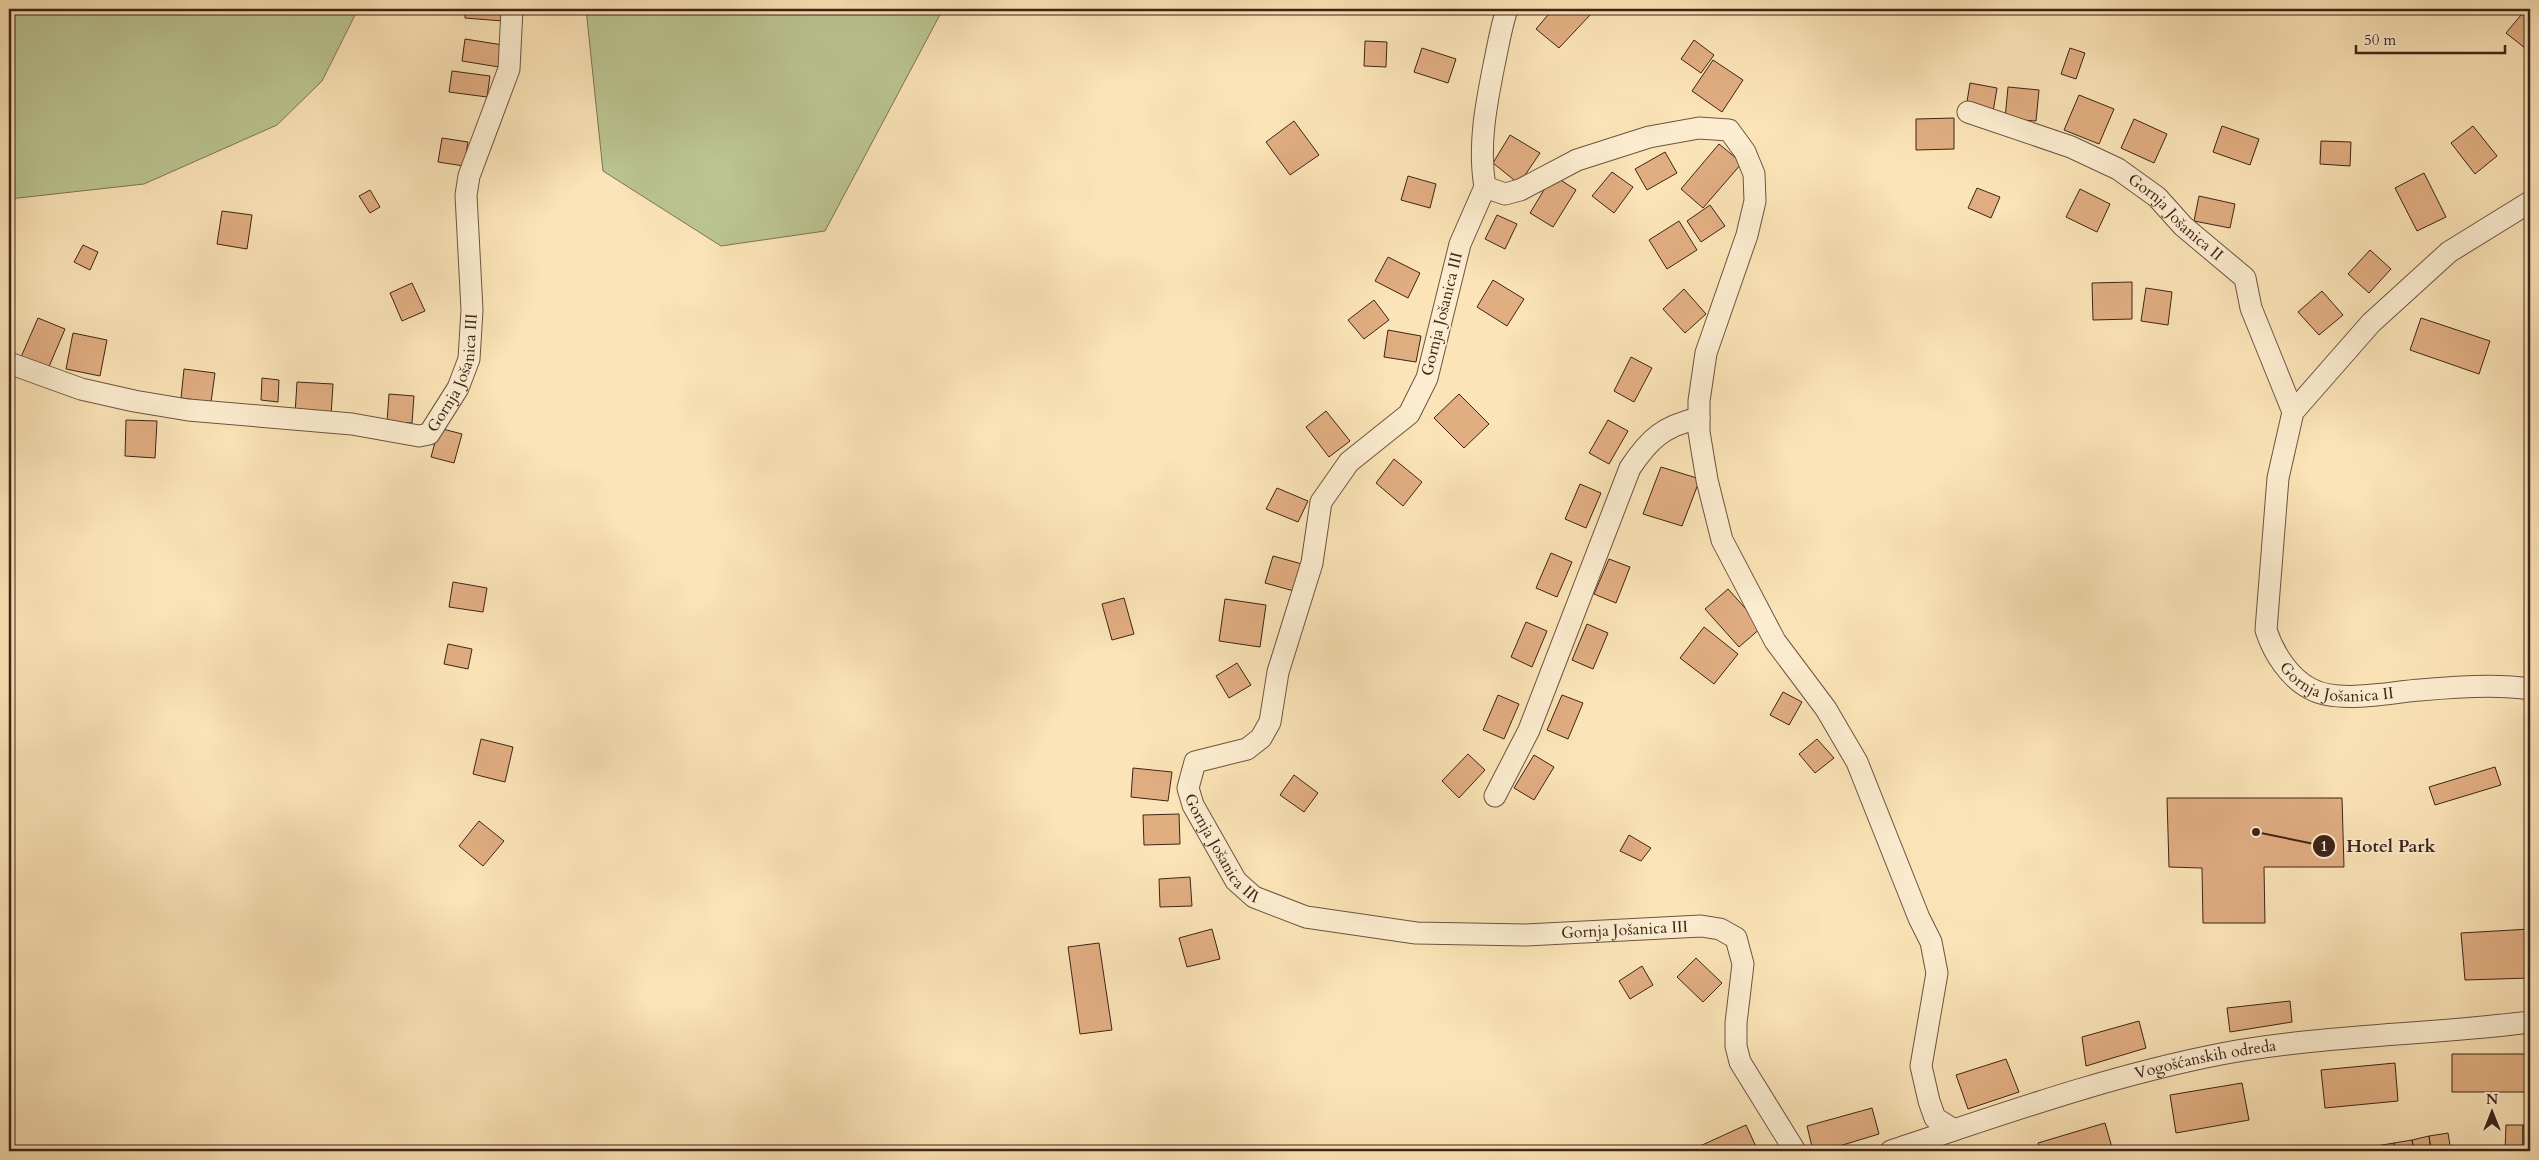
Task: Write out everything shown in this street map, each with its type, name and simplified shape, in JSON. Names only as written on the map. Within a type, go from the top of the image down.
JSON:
[{"type":"street","name":"Gornja Jošanica III","points":[[9,364],[81,389],[134,401],[188,410],[352,424],[419,436],[429,434],[458,388],[469,359],[472,310],[466,195],[468,176],[508,69],[512,9]]},
{"type":"street","points":[[1507,9],[1501,26],[1484,116],[1482,168],[1485,187],[1505,194],[1520,190],[1577,160],[1649,137],[1699,128],[1729,130],[1745,152],[1754,174],[1755,201],[1747,235],[1706,353],[1699,401],[1699,418],[1707,480],[1722,540],[1775,641],[1826,709],[1858,762],[1919,918],[1931,942],[1937,973],[1921,1066],[1935,1118],[1954,1130]]},
{"type":"street","name":"Gornja Jošanica II","points":[[1968,112],[2071,147],[2118,169],[2157,197],[2182,226],[2245,278],[2251,308],[2292,412]]},
{"type":"street","name":"Gornja Jošanica III","points":[[1485,187],[1460,244],[1427,378],[1409,414],[1349,462],[1321,502],[1312,562],[1278,672],[1270,722],[1261,738],[1247,748],[1195,762],[1188,788],[1192,806],[1236,880],[1254,897],[1306,917],[1416,933],[1526,935],[1701,926],[1720,929],[1736,938],[1743,964],[1736,1023],[1736,1046],[1740,1062],[1794,1151]]},
{"type":"street","name":"Gornja Jošanica II","points":[[2530,202],[2449,252],[2371,323],[2292,412],[2278,478],[2266,630],[2272,648],[2291,672],[2312,690],[2340,696],[2374,696],[2421,690],[2498,688],[2530,690]]},
{"type":"street","points":[[1495,796],[1529,730],[1630,468],[1645,445],[1663,430],[1681,422],[1699,418]]},
{"type":"street","name":"Vogošćanskih odreda","points":[[1890,1151],[2054,1097],[2122,1077],[2222,1054],[2278,1046],[2530,1022]]},
{"type":"green space","points":[[9,9],[358,9],[322,81],[277,125],[144,184],[9,199]]},
{"type":"green space","points":[[586,9],[943,9],[825,231],[721,246],[603,171]]},
{"type":"building","points":[[465,9],[504,9],[503,21],[465,18]]},
{"type":"building","points":[[1553,9],[1584,9],[1591,14],[1559,48],[1536,29]]},
{"type":"building","points":[[2526,9],[2530,13],[2530,52],[2506,33]]},
{"type":"building","points":[[465,39],[503,45],[499,67],[462,61]]},
{"type":"building","points":[[1694,40],[1714,55],[1701,73],[1681,59]]},
{"type":"building","points":[[1365,41],[1387,42],[1386,67],[1364,66]]},
{"type":"building","points":[[1422,48],[1456,59],[1448,83],[1414,72]]},
{"type":"building","points":[[2070,48],[2085,53],[2076,79],[2061,74]]},
{"type":"building","points":[[1713,60],[1743,80],[1722,112],[1692,91]]},
{"type":"building","points":[[452,71],[490,76],[487,97],[449,92]]},
{"type":"building","points":[[1970,83],[1997,88],[1993,112],[1966,108]]},
{"type":"building","points":[[2008,87],[2039,90],[2036,121],[2005,119]]},
{"type":"building","points":[[2079,95],[2114,109],[2099,144],[2064,130]]},
{"type":"building","points":[[1954,118],[1954,149],[1916,150],[1916,119]]},
{"type":"building","points":[[2134,119],[2167,134],[2154,163],[2121,148]]},
{"type":"building","points":[[1294,121],[1319,155],[1290,175],[1266,142]]},
{"type":"building","points":[[2222,126],[2259,139],[2250,165],[2213,152]]},
{"type":"building","points":[[2473,126],[2497,156],[2475,174],[2451,143]]},
{"type":"building","points":[[1510,135],[1540,153],[1519,184],[1493,163]]},
{"type":"building","points":[[442,138],[468,142],[464,166],[438,162]]},
{"type":"building","points":[[2321,141],[2351,142],[2350,166],[2320,164]]},
{"type":"building","points":[[1719,144],[1742,163],[1703,208],[1681,189]]},
{"type":"building","points":[[1665,152],[1677,173],[1647,190],[1635,169]]},
{"type":"building","points":[[1612,172],[1633,187],[1614,213],[1592,196]]},
{"type":"building","points":[[2424,173],[2446,217],[2417,231],[2395,188]]},
{"type":"building","points":[[1553,175],[1576,190],[1553,227],[1530,213]]},
{"type":"building","points":[[1408,176],[1436,184],[1430,208],[1401,200]]},
{"type":"building","points":[[1977,188],[2000,197],[1991,218],[1968,208]]},
{"type":"building","points":[[2080,189],[2110,204],[2097,232],[2066,217]]},
{"type":"building","points":[[370,190],[380,207],[370,213],[359,196]]},
{"type":"building","points":[[2199,196],[2235,204],[2230,228],[2194,221]]},
{"type":"building","points":[[1710,205],[1725,226],[1701,242],[1687,221]]},
{"type":"building","points":[[222,211],[252,215],[247,249],[217,244]]},
{"type":"building","points":[[1497,215],[1517,224],[1505,249],[1485,239]]},
{"type":"building","points":[[1679,221],[1697,250],[1667,269],[1649,240]]},
{"type":"building","points":[[83,245],[98,252],[90,270],[74,262]]},
{"type":"building","points":[[2370,250],[2391,269],[2369,293],[2348,274]]},
{"type":"building","points":[[1388,257],[1420,273],[1408,298],[1375,281]]},
{"type":"building","points":[[1493,280],[1524,299],[1507,326],[1477,307]]},
{"type":"building","points":[[2132,282],[2132,319],[2093,320],[2092,283]]},
{"type":"building","points":[[412,283],[425,311],[402,321],[390,293]]},
{"type":"building","points":[[2146,288],[2172,292],[2168,325],[2141,321]]},
{"type":"building","points":[[1684,289],[1706,314],[1685,333],[1663,309]]},
{"type":"building","points":[[2322,291],[2343,315],[2319,335],[2298,312]]},
{"type":"building","points":[[1374,300],[1389,320],[1364,339],[1348,320]]},
{"type":"building","points":[[38,318],[65,329],[48,369],[21,357]]},
{"type":"building","points":[[2421,318],[2490,341],[2479,374],[2410,350]]},
{"type":"building","points":[[1388,330],[1421,336],[1416,362],[1384,357]]},
{"type":"building","points":[[73,333],[107,340],[100,376],[66,369]]},
{"type":"building","points":[[1631,357],[1652,368],[1634,402],[1614,391]]},
{"type":"building","points":[[184,369],[215,373],[211,402],[181,398]]},
{"type":"building","points":[[262,378],[279,380],[278,402],[261,400]]},
{"type":"building","points":[[297,382],[333,384],[331,416],[295,414]]},
{"type":"building","points":[[389,394],[414,396],[412,423],[387,422]]},
{"type":"building","points":[[1459,394],[1489,424],[1464,448],[1434,418]]},
{"type":"building","points":[[1326,411],[1350,441],[1329,457],[1306,427]]},
{"type":"building","points":[[126,420],[157,421],[155,458],[125,456]]},
{"type":"building","points":[[1608,420],[1628,431],[1609,464],[1589,453]]},
{"type":"building","points":[[439,428],[462,434],[454,463],[431,457]]},
{"type":"building","points":[[1394,459],[1422,482],[1403,506],[1376,483]]},
{"type":"building","points":[[1661,467],[1700,479],[1682,526],[1643,514]]},
{"type":"building","points":[[1580,484],[1601,493],[1586,528],[1565,519]]},
{"type":"building","points":[[1277,488],[1308,501],[1298,522],[1266,509]]},
{"type":"building","points":[[1551,553],[1572,562],[1557,597],[1536,588]]},
{"type":"building","points":[[1273,556],[1302,564],[1294,591],[1265,583]]},
{"type":"building","points":[[1609,559],[1630,567],[1616,603],[1594,594]]},
{"type":"building","points":[[453,582],[487,588],[483,612],[449,607]]},
{"type":"building","points":[[1728,589],[1762,627],[1739,647],[1705,609]]},
{"type":"building","points":[[1124,598],[1134,634],[1112,640],[1102,604]]},
{"type":"building","points":[[1225,599],[1266,605],[1260,647],[1219,641]]},
{"type":"building","points":[[1526,622],[1547,631],[1532,667],[1511,657]]},
{"type":"building","points":[[1587,624],[1608,633],[1593,669],[1572,660]]},
{"type":"building","points":[[1704,627],[1738,654],[1714,684],[1680,658]]},
{"type":"building","points":[[448,644],[472,649],[468,669],[444,664]]},
{"type":"building","points":[[1237,663],[1251,685],[1229,698],[1216,676]]},
{"type":"building","points":[[1783,692],[1802,702],[1789,725],[1770,715]]},
{"type":"building","points":[[1498,695],[1519,704],[1504,739],[1483,730]]},
{"type":"building","points":[[1562,695],[1583,703],[1568,739],[1547,730]]},
{"type":"building","points":[[481,739],[513,747],[505,782],[473,774]]},
{"type":"building","points":[[1817,739],[1834,758],[1815,773],[1799,754]]},
{"type":"building","points":[[1468,754],[1485,770],[1459,798],[1442,781]]},
{"type":"building","points":[[1534,755],[1554,767],[1534,800],[1514,788]]},
{"type":"building","points":[[2495,767],[2501,785],[2435,805],[2429,787]]},
{"type":"building","points":[[1133,768],[1172,772],[1168,801],[1131,797]]},
{"type":"building","points":[[1294,775],[1318,793],[1304,812],[1280,795]]},
{"type":"building","points":[[2167,798],[2342,798],[2344,867],[2264,867],[2265,923],[2203,923],[2202,868],[2169,867]]},
{"type":"building","points":[[1179,814],[1180,844],[1144,845],[1143,815]]},
{"type":"building","points":[[479,821],[504,841],[483,866],[459,846]]},
{"type":"building","points":[[1629,835],[1651,848],[1641,861],[1620,851]]},
{"type":"building","points":[[1190,877],[1192,906],[1160,907],[1159,879]]},
{"type":"building","points":[[1212,929],[1220,959],[1187,967],[1179,938]]},
{"type":"building","points":[[2530,929],[2530,978],[2465,980],[2461,933]]},
{"type":"building","points":[[1099,943],[1112,1030],[1080,1034],[1068,947]]},
{"type":"building","points":[[1696,958],[1722,983],[1703,1002],[1677,977]]},
{"type":"building","points":[[1642,966],[1653,985],[1630,999],[1619,981]]},
{"type":"building","points":[[2290,1001],[2292,1022],[2230,1032],[2227,1008]]},
{"type":"building","points":[[2139,1021],[2146,1048],[2086,1066],[2082,1037]]},
{"type":"building","points":[[2452,1054],[2530,1054],[2530,1092],[2452,1092]]},
{"type":"building","points":[[2006,1059],[2019,1092],[1968,1109],[1956,1075]]},
{"type":"building","points":[[2395,1063],[2398,1101],[2325,1108],[2321,1070]]},
{"type":"building","points":[[2242,1083],[2249,1120],[2176,1133],[2170,1095]]},
{"type":"building","points":[[1872,1108],[1879,1134],[1823,1151],[1813,1151],[1807,1126]]},
{"type":"building","points":[[2105,1123],[2113,1151],[2040,1151],[2038,1143]]},
{"type":"building","points":[[1746,1125],[1758,1151],[1689,1151]]},
{"type":"building","points":[[2506,1125],[2523,1125],[2523,1151],[2505,1151]]},
{"type":"building","points":[[2523,1125],[2530,1125],[2530,1151],[2523,1151]]},
{"type":"building","points":[[2448,1133],[2451,1151],[2431,1151],[2429,1136]]},
{"type":"building","points":[[2429,1136],[2431,1151],[2414,1151],[2412,1140]]},
{"type":"building","points":[[2412,1140],[2414,1151],[2395,1151],[2394,1143]]},
{"type":"building","points":[[2394,1143],[2395,1151],[2377,1151],[2376,1146]]},
{"type":"place","name":"Hotel Park","points":[[2256,832]]}]
